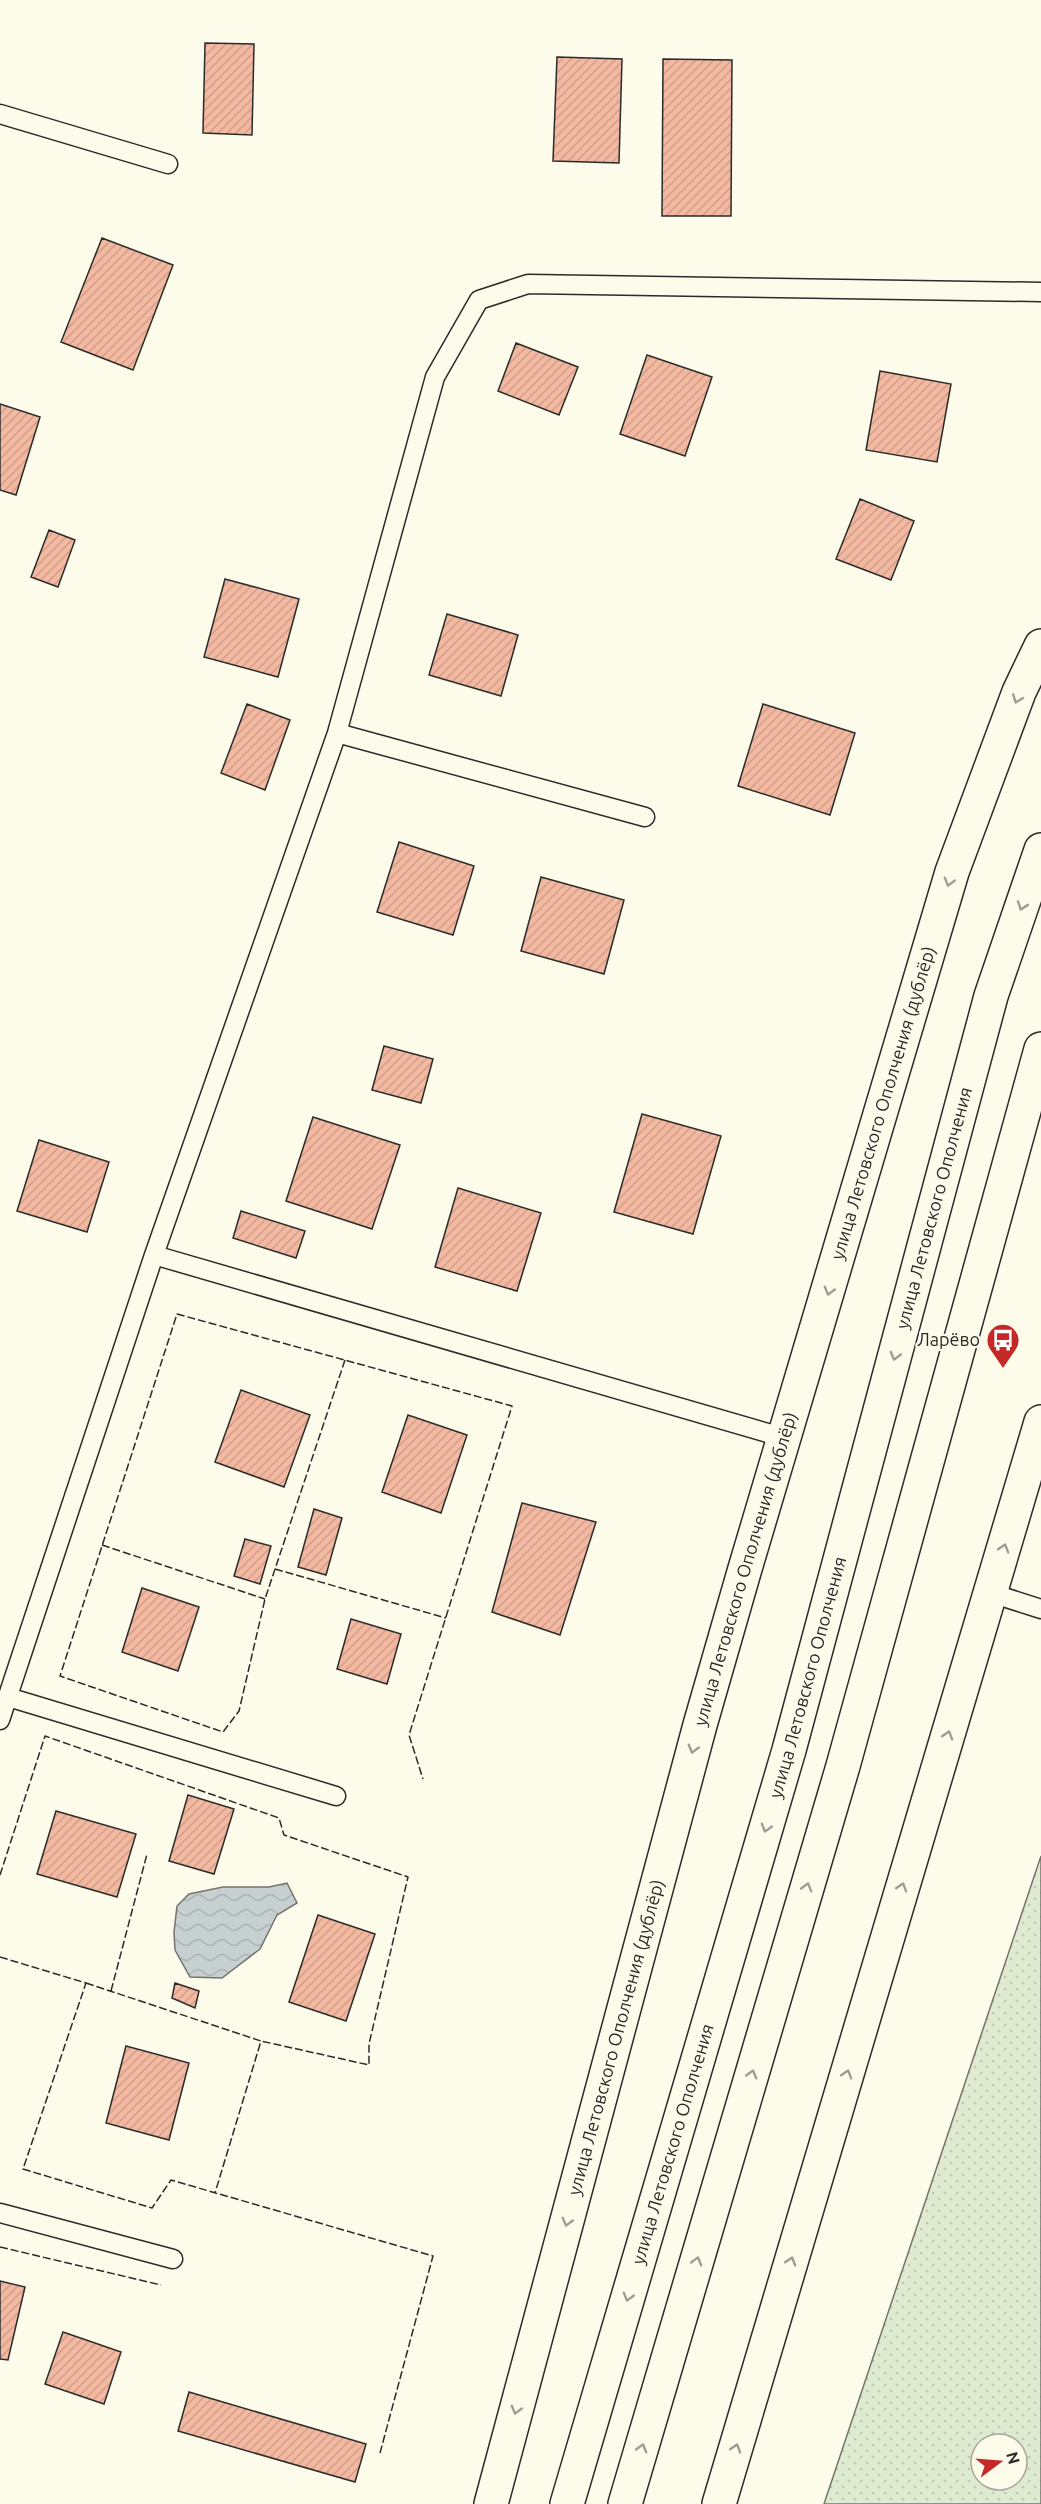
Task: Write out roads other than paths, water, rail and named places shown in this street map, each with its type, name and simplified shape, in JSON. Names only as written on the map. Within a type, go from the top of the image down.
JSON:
[{"type":"main road","name":"улица Летовского Ополчения (дублёр)","points":[[491,2504],[697,1736],[952,872],[1019,692],[1041,646]]},
{"type":"main road","name":"улица Летовского Ополчения","points":[[567,2504],[789,1750],[991,996],[1041,850]]},
{"type":"main road","points":[[625,2504],[843,1766],[1041,1049]]},
{"type":"main road","points":[[719,2504],[1041,1422]]},
{"type":"lane","points":[[0,114],[168,164]]},
{"type":"lane","points":[[0,1720],[154,1255],[337,733],[435,377],[478,300],[528,284],[1041,292]]},
{"type":"lane","points":[[337,733],[645,817]]},
{"type":"lane","points":[[154,1255],[785,1438]]},
{"type":"lane","points":[[991,1593],[1041,1609]]},
{"type":"lane","points":[[8,1697],[336,1796]]},
{"type":"lane","points":[[0,2213],[173,2259]]},
{"type":"water","points":[[287,1883],[297,1903],[277,1915],[260,1949],[222,1978],[190,1977],[175,1950],[174,1932],[177,1906],[189,1894],[223,1887],[269,1887]]},
{"type":"place","name":"Ларёво","points":[[1003,1369]]}]
